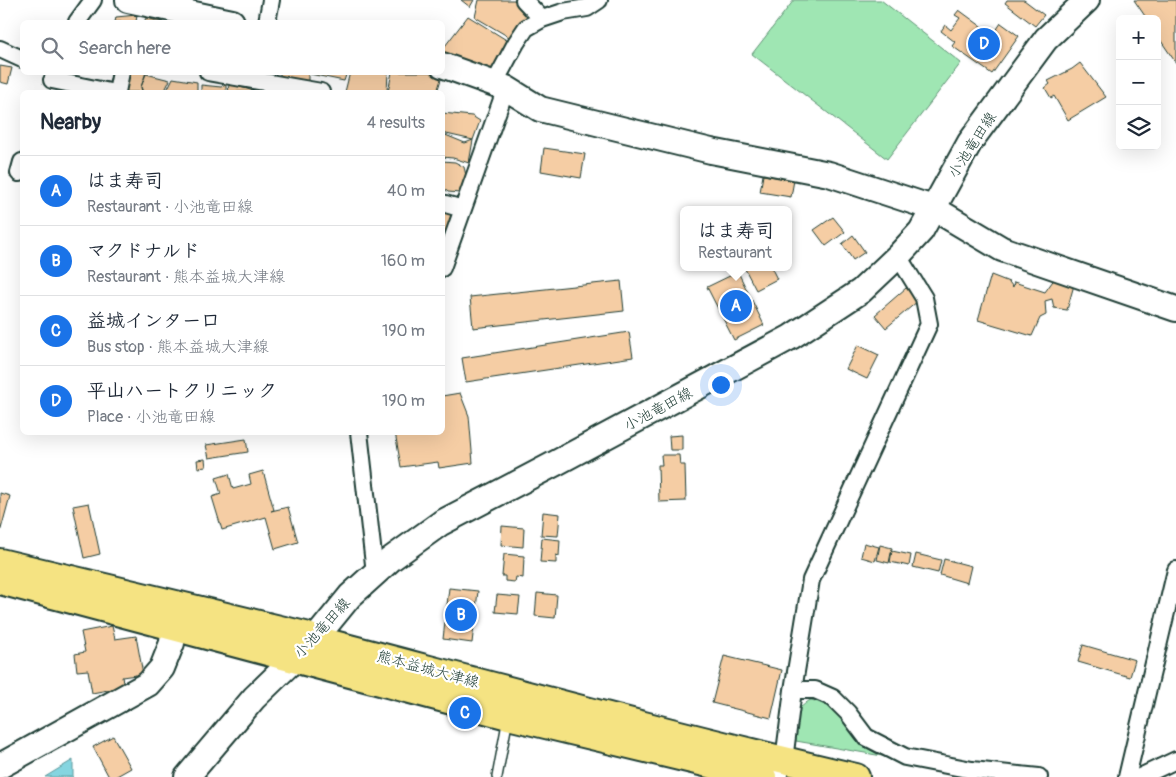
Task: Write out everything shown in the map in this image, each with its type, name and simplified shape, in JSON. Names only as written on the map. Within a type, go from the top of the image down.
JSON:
[{"type":"main road","points":[[128,0],[223,20]]},
{"type":"main road","name":"小池竜田線","points":[[195,772],[254,698],[315,639],[350,596],[391,558],[441,523],[791,337],[861,291],[921,231],[970,142],[1046,39],[1087,0]]},
{"type":"main road","points":[[445,66],[500,86],[540,109],[710,151],[829,174],[933,208],[1002,249],[1176,308]]},
{"type":"main road","name":"熊本益城大津線","points":[[0,562],[305,635],[508,690],[781,769],[856,777]]},
{"type":"main road","name":"熊本益城大津線","points":[[0,581],[508,716],[763,777]]},
{"type":"main road","points":[[0,766],[148,684],[162,668],[172,643],[173,627]]},
{"type":"street","points":[[78,20],[93,0]]},
{"type":"street","points":[[267,20],[271,0]]},
{"type":"street","points":[[524,0],[542,18]]},
{"type":"street","points":[[445,260],[463,209],[500,86],[516,44],[526,28],[542,18],[587,8],[599,0]]},
{"type":"street","points":[[0,49],[20,58]]},
{"type":"street","points":[[116,90],[120,75]]},
{"type":"street","points":[[225,75],[310,90]]},
{"type":"street","points":[[49,82],[98,90]]},
{"type":"street","points":[[445,204],[463,209]]},
{"type":"street","points":[[781,769],[811,580],[929,324],[924,298],[898,256]]},
{"type":"street","points":[[359,435],[375,573]]},
{"type":"street","points":[[1126,777],[1171,609],[1176,570]]},
{"type":"street","points":[[793,690],[815,690],[833,698],[848,713],[866,737],[905,757],[972,770],[1039,777]]},
{"type":"street","points":[[1140,777],[1176,760]]},
{"type":"lane","points":[[498,777],[508,716]]},
{"type":"green space","points":[[794,0],[881,0],[961,63],[887,159],[752,54]]},
{"type":"green space","points":[[811,700],[832,705],[860,742],[875,753],[888,757],[796,741],[793,738],[796,709]]},
{"type":"water","points":[[73,760],[73,777],[45,777]]},
{"type":"building","points":[[461,0],[474,0],[470,7]]},
{"type":"building","points":[[479,0],[514,0],[529,16],[509,37],[475,17]]},
{"type":"building","points":[[1007,0],[1024,0],[1044,15],[1035,26],[1005,3]]},
{"type":"building","points":[[1134,0],[1176,0],[1176,63],[1161,41],[1161,15],[1144,15]]},
{"type":"building","points":[[959,10],[993,35],[1001,23],[1019,36],[992,74],[952,46],[955,42],[941,31],[945,25],[951,30],[960,18],[955,15]]},
{"type":"building","points":[[137,15],[136,20],[115,20],[116,17]]},
{"type":"building","points":[[468,16],[508,41],[494,75],[445,53],[445,46]]},
{"type":"building","points":[[1080,63],[1106,97],[1068,120],[1054,96],[1051,98],[1045,88],[1050,84],[1048,81]]},
{"type":"building","points":[[0,66],[12,68],[8,84],[0,82]]},
{"type":"building","points":[[124,75],[145,75],[142,90],[121,90]]},
{"type":"building","points":[[146,75],[170,80],[166,90],[142,90],[141,87]]},
{"type":"building","points":[[308,75],[308,82],[280,76]]},
{"type":"building","points":[[315,75],[346,75],[344,81]]},
{"type":"building","points":[[349,75],[388,75],[387,90],[346,90]]},
{"type":"building","points":[[391,75],[442,75],[438,90],[388,90]]},
{"type":"building","points":[[173,78],[197,82],[197,90],[167,90]]},
{"type":"building","points":[[229,84],[251,90],[228,90]]},
{"type":"building","points":[[201,85],[221,87],[226,85],[226,90],[201,90]]},
{"type":"building","points":[[445,113],[472,116],[480,121],[473,140],[445,134]]},
{"type":"building","points":[[445,135],[465,143],[473,140],[469,163],[445,157]]},
{"type":"building","points":[[544,148],[585,154],[581,178],[541,171]]},
{"type":"building","points":[[445,161],[455,162],[464,167],[467,180],[460,193],[448,192],[445,190]]},
{"type":"building","points":[[763,175],[794,180],[791,197],[760,192]]},
{"type":"building","points":[[445,208],[456,210],[445,236]]},
{"type":"building","points":[[833,217],[845,232],[826,246],[814,230]]},
{"type":"building","points":[[853,235],[865,252],[853,260],[842,244]]},
{"type":"building","points":[[746,271],[773,271],[777,279],[756,290]]},
{"type":"building","points":[[738,272],[764,325],[734,340],[707,287]]},
{"type":"building","points":[[991,275],[1009,282],[1013,287],[1014,282],[1045,292],[1055,278],[1074,285],[1067,310],[1054,308],[1052,299],[1045,301],[1046,315],[1040,318],[1032,336],[978,320]]},
{"type":"building","points":[[621,281],[624,311],[473,328],[470,297]]},
{"type":"building","points":[[906,288],[918,301],[886,328],[875,315]]},
{"type":"building","points":[[629,332],[633,357],[466,382],[462,358]]},
{"type":"building","points":[[858,345],[879,355],[867,379],[846,369]]},
{"type":"building","points":[[460,393],[469,416],[473,463],[439,468],[438,462],[401,467],[396,435],[445,435],[445,396]]},
{"type":"building","points":[[682,435],[682,450],[670,450],[669,436]]},
{"type":"building","points":[[246,439],[248,452],[209,458],[206,445]]},
{"type":"building","points":[[661,455],[679,455],[680,465],[685,465],[686,501],[659,502],[658,465],[662,465]]},
{"type":"building","points":[[205,459],[206,467],[198,468],[197,460]]},
{"type":"building","points":[[263,471],[274,510],[271,511],[288,507],[298,542],[275,549],[266,517],[222,530],[212,497],[221,494],[216,478],[229,474],[233,489],[251,484],[249,475]]},
{"type":"building","points":[[0,493],[10,496],[0,533]]},
{"type":"building","points":[[89,503],[100,554],[84,558],[73,506]]},
{"type":"building","points":[[543,512],[560,514],[558,536],[541,535]]},
{"type":"building","points":[[502,526],[524,528],[523,547],[501,545]]},
{"type":"building","points":[[542,538],[560,540],[559,556],[556,555],[556,563],[540,562]]},
{"type":"building","points":[[864,543],[879,547],[875,561],[861,557]]},
{"type":"building","points":[[880,545],[892,548],[889,563],[877,560]]},
{"type":"building","points":[[892,551],[911,555],[909,566],[890,562]]},
{"type":"building","points":[[504,554],[524,556],[523,578],[516,577],[515,582],[505,581],[505,576],[502,576]]},
{"type":"building","points":[[916,554],[941,560],[938,573],[913,567]]},
{"type":"building","points":[[944,559],[971,566],[967,583],[940,575]]},
{"type":"building","points":[[449,588],[478,591],[472,643],[443,639]]},
{"type":"building","points":[[537,593],[557,595],[555,618],[535,616]]},
{"type":"building","points":[[497,595],[520,597],[518,614],[495,612]]},
{"type":"building","points":[[112,626],[115,639],[136,636],[143,674],[122,677],[124,687],[92,693],[88,670],[77,671],[75,654],[85,652],[81,632]]},
{"type":"building","points":[[1083,645],[1135,660],[1130,677],[1078,662]]},
{"type":"building","points":[[724,656],[782,670],[771,718],[712,703]]},
{"type":"building","points":[[113,736],[131,768],[115,777],[109,777],[93,747]]},
{"type":"place","name":"平山ハートクリニック","points":[[984,44]]},
{"type":"place","name":"はま寿司","points":[[736,306]]},
{"type":"place","name":"マクドナルド","points":[[461,615]]},
{"type":"place","name":"益城インター口","points":[[465,713]]}]
